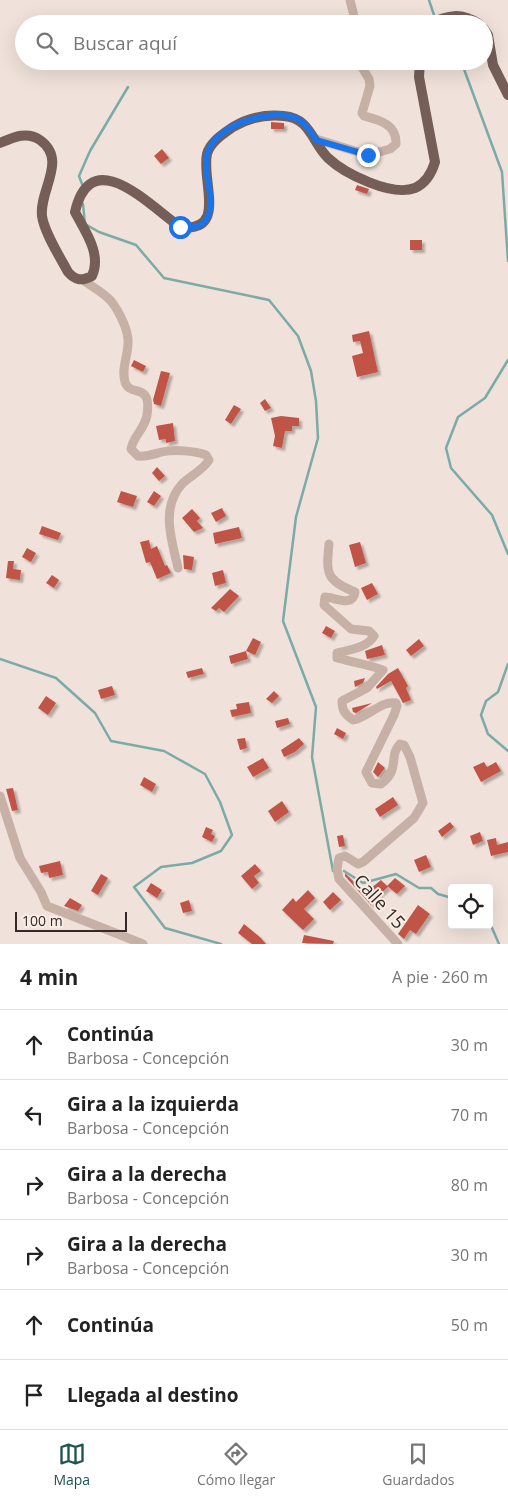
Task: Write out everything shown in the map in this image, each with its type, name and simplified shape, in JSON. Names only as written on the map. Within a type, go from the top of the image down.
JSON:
[{"type":"main road","points":[[493,60],[508,95]]},
{"type":"main road","points":[[0,143],[14,137],[26,135],[42,141],[50,150],[53,157],[52,174],[41,205],[42,219],[68,272],[74,278],[83,280],[92,276],[96,259],[91,242],[75,212],[78,197],[89,185],[101,180],[119,182],[180,227],[193,229],[203,224],[208,217],[210,200],[205,170],[207,153],[224,133],[251,118],[283,116],[294,117],[302,121],[326,156],[355,177],[390,188],[407,190],[424,182],[436,162],[418,77],[419,70]]},
{"type":"street","points":[[350,0],[354,15]]},
{"type":"street","points":[[316,140],[368,155],[390,149],[396,144],[390,128],[382,120],[364,116],[362,113],[370,86],[369,79],[364,70]]},
{"type":"street","points":[[83,280],[110,300],[124,325],[128,342],[124,375],[125,384],[129,388],[144,392],[147,397],[147,415],[142,432],[132,441],[131,449],[138,456],[164,451],[201,453],[206,455],[209,460],[182,485],[171,508],[169,534],[178,568]]},
{"type":"street","name":"Calle 15","points":[[329,544],[327,569],[332,579],[342,587],[355,592],[356,595],[353,599],[345,602],[325,597],[324,604],[351,629],[369,631],[374,636],[372,640],[357,648],[337,653],[338,658],[361,665],[379,667],[383,670],[367,688],[342,701],[342,708],[345,714],[353,720],[362,719],[382,705],[396,703],[396,710],[366,775],[372,783],[376,784],[387,779],[393,772],[396,748],[400,744],[404,745],[410,757],[423,803],[414,818],[363,862],[358,864],[345,856],[339,858],[337,869],[339,879],[398,944]]},
{"type":"street","points":[[0,796],[20,858],[41,892],[46,906],[143,944]]},
{"type":"building","points":[[271,122],[284,123],[284,129],[271,129]]},
{"type":"building","points":[[162,149],[169,158],[161,164],[154,156]]},
{"type":"building","points":[[357,185],[369,189],[367,194],[355,190]]},
{"type":"building","points":[[410,240],[422,240],[422,250],[410,250]]},
{"type":"building","points":[[369,331],[378,372],[357,377],[352,356],[363,353],[360,341],[353,342],[352,335]]},
{"type":"building","points":[[134,360],[146,366],[143,372],[131,366]]},
{"type":"building","points":[[161,371],[170,373],[161,406],[154,404],[153,400]]},
{"type":"building","points":[[265,399],[271,408],[265,411],[260,403]]},
{"type":"building","points":[[234,405],[241,409],[231,424],[225,420]]},
{"type":"building","points":[[281,416],[299,418],[299,426],[292,426],[292,431],[285,431],[282,448],[273,446],[275,436],[271,418]]},
{"type":"building","points":[[173,423],[175,441],[166,443],[166,439],[159,440],[156,426]]},
{"type":"building","points":[[157,467],[165,476],[159,481],[152,473]]},
{"type":"building","points":[[121,491],[137,496],[133,507],[117,502]]},
{"type":"building","points":[[154,491],[161,496],[154,506],[147,502]]},
{"type":"building","points":[[222,508],[226,516],[216,522],[211,513]]},
{"type":"building","points":[[192,509],[200,518],[197,521],[203,528],[194,532],[182,518]]},
{"type":"building","points":[[42,526],[61,533],[58,540],[39,534]]},
{"type":"building","points":[[239,527],[242,538],[215,544],[213,533]]},
{"type":"building","points":[[149,540],[151,549],[157,546],[165,566],[167,565],[171,573],[157,579],[150,562],[146,563],[140,542]]},
{"type":"building","points":[[360,542],[366,563],[355,567],[349,545]]},
{"type":"building","points":[[27,548],[36,553],[31,562],[22,557]]},
{"type":"building","points":[[183,555],[194,557],[192,570],[184,569]]},
{"type":"building","points":[[8,561],[14,561],[13,569],[21,570],[20,580],[6,578]]},
{"type":"building","points":[[223,570],[226,583],[215,586],[212,573]]},
{"type":"building","points":[[52,575],[59,580],[54,588],[46,583]]},
{"type":"building","points":[[372,583],[378,594],[367,600],[361,588]]},
{"type":"building","points":[[230,589],[239,596],[224,612],[219,608],[216,611],[211,608]]},
{"type":"building","points":[[326,626],[335,631],[331,638],[322,633]]},
{"type":"building","points":[[253,638],[261,642],[255,655],[246,651]]},
{"type":"building","points":[[419,639],[424,646],[411,656],[406,650]]},
{"type":"building","points":[[382,645],[385,655],[367,659],[365,651]]},
{"type":"building","points":[[246,651],[248,659],[231,664],[229,656]]},
{"type":"building","points":[[202,668],[204,674],[188,678],[186,672]]},
{"type":"building","points":[[398,668],[408,686],[406,688],[411,700],[403,703],[391,681],[377,689],[376,687],[388,674]]},
{"type":"building","points":[[365,678],[363,683],[355,687],[354,681]]},
{"type":"building","points":[[112,686],[115,695],[101,699],[98,690]]},
{"type":"building","points":[[274,691],[279,696],[272,703],[266,699]]},
{"type":"building","points":[[46,696],[56,703],[48,715],[38,708]]},
{"type":"building","points":[[249,702],[251,713],[232,717],[230,710],[237,709],[236,704]]},
{"type":"building","points":[[372,703],[356,713],[353,712],[352,708]]},
{"type":"building","points":[[288,718],[290,724],[277,728],[275,721]]},
{"type":"building","points":[[337,728],[346,733],[343,739],[334,734]]},
{"type":"building","points":[[245,738],[247,748],[240,750],[237,739]]},
{"type":"building","points":[[299,738],[304,744],[295,752],[284,757],[281,750]]},
{"type":"building","points":[[263,758],[269,768],[253,777],[247,767]]},
{"type":"building","points":[[378,762],[385,768],[378,777],[373,772]]},
{"type":"building","points":[[484,762],[487,767],[496,762],[501,771],[481,782],[473,767]]},
{"type":"building","points":[[144,777],[156,784],[152,792],[140,785]]},
{"type":"building","points":[[13,788],[18,810],[12,811],[6,789]]},
{"type":"building","points":[[393,797],[398,805],[380,817],[375,809]]},
{"type":"building","points":[[282,801],[289,812],[275,822],[268,811]]},
{"type":"building","points":[[450,822],[454,827],[442,837],[438,831]]},
{"type":"building","points":[[206,827],[213,830],[211,834],[215,836],[212,842],[202,837]]},
{"type":"building","points":[[480,832],[483,841],[473,845],[470,836]]},
{"type":"building","points":[[343,835],[345,846],[339,847],[337,836]]},
{"type":"building","points":[[496,838],[497,845],[508,842],[508,852],[491,856],[487,840]]},
{"type":"building","points":[[426,855],[431,867],[419,872],[414,860]]},
{"type":"building","points":[[60,861],[63,875],[49,878],[48,872],[41,873],[39,866]]},
{"type":"building","points":[[255,864],[261,871],[254,876],[259,883],[252,889],[241,876]]},
{"type":"building","points":[[345,873],[365,893],[381,880],[388,887],[372,901],[374,903],[371,905],[345,876]]},
{"type":"building","points":[[101,874],[108,878],[98,895],[91,891]]},
{"type":"building","points":[[395,878],[405,886],[397,894],[387,886]]},
{"type":"building","points":[[151,883],[162,890],[157,898],[146,891]]},
{"type":"building","points":[[308,890],[315,898],[304,909],[314,919],[303,930],[282,910],[293,898],[296,902]]},
{"type":"building","points":[[333,892],[341,900],[330,910],[323,902]]},
{"type":"building","points":[[70,898],[82,905],[78,911],[64,906]]},
{"type":"building","points":[[189,900],[192,911],[183,913],[180,903]]},
{"type":"building","points":[[418,905],[430,914],[416,934],[410,930],[404,939],[398,934]]},
{"type":"building","points":[[244,924],[266,944],[252,944],[238,933]]},
{"type":"building","points":[[304,935],[334,941],[333,944],[302,943]]},
{"type":"waterway","points":[[429,0],[434,15]]},
{"type":"waterway","points":[[464,70],[502,172],[508,261]]},
{"type":"waterway","points":[[82,184],[79,176],[90,151],[128,87]]},
{"type":"waterway","points":[[83,204],[85,224],[99,232],[136,245],[164,278],[269,300],[298,336],[311,371],[316,401],[318,438],[296,517],[283,621],[316,707],[312,757],[333,871]]},
{"type":"waterway","points":[[508,360],[485,398],[458,417],[446,448],[451,468],[492,515],[508,554]]},
{"type":"waterway","points":[[0,659],[56,678],[95,713],[111,741],[164,751],[205,774],[220,802],[232,835],[221,851],[192,863],[161,867],[134,887],[165,928],[221,944]]},
{"type":"waterway","points":[[508,664],[498,692],[486,701],[481,715],[488,734],[508,751]]},
{"type":"waterway","points":[[344,871],[363,883],[396,874],[419,888],[431,888],[438,894],[448,897]]},
{"type":"waterway","points":[[492,929],[499,944]]},
{"type":"route","points":[[180,227],[193,229],[203,224],[208,217],[210,200],[205,170],[207,153],[212,144],[224,133],[251,118],[266,116],[294,117],[302,121],[316,140],[368,155]]}]
